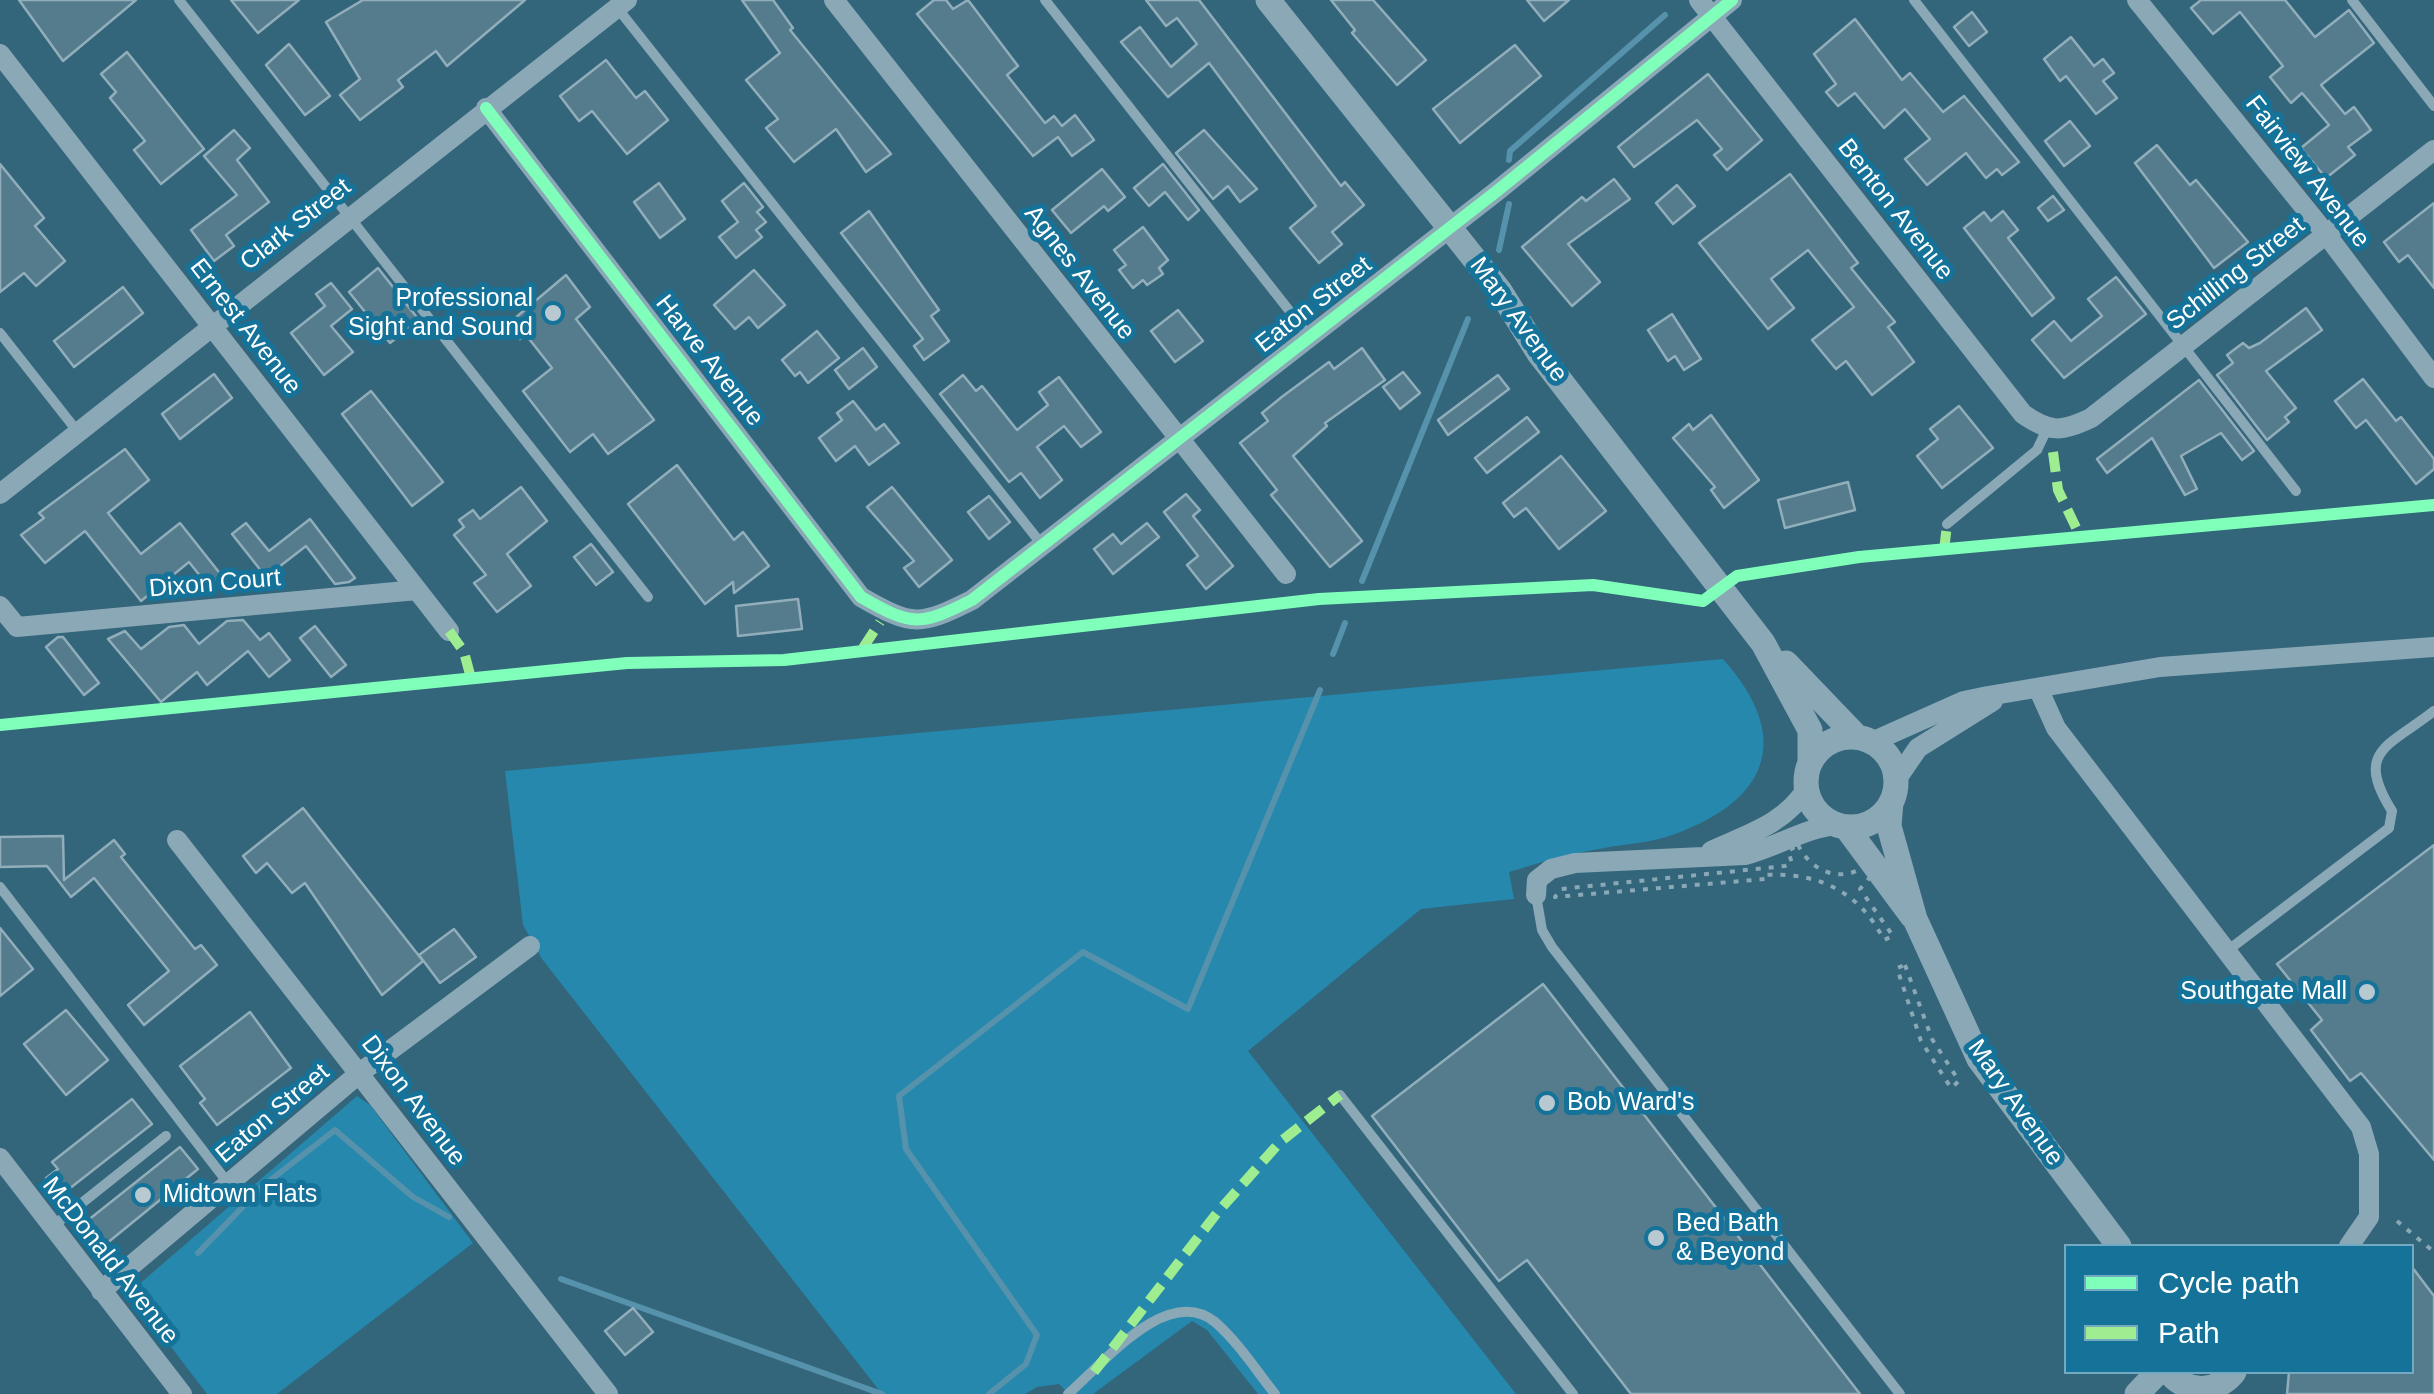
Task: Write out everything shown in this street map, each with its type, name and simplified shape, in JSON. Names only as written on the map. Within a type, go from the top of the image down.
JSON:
[{"type":"street","name":"Agnes Avenue","points":[[834,0],[1286,574]]},
{"type":"street","name":"Mary Avenue","points":[[1268,0],[1448,228],[1764,643],[1864,739]]},
{"type":"street","name":"Eaton Street","points":[[910,623],[931,620],[972,600],[1448,228],[1705,8],[1732,0]]},
{"type":"street","name":"Fairview Avenue","points":[[2137,0],[2326,234],[2434,378]]},
{"type":"street","name":"Clark Street","points":[[0,494],[618,2]]},
{"type":"street","name":"Benton Avenue","points":[[1705,8],[2023,414],[2055,430]]},
{"type":"street","name":"Ernest Avenue","points":[[0,54],[448,631]]},
{"type":"street","name":"Harve Avenue","points":[[486,108],[862,597],[910,623]]},
{"type":"street","name":"Schilling Street","points":[[2055,430],[2091,418],[2434,150]]},
{"type":"street","name":"Dixon Court","points":[[0,606],[17,628],[417,590]]},
{"type":"street","name":"Mary Avenue","points":[[1764,643],[1810,730],[1810,762]]},
{"type":"street","points":[[1704,854],[1778,821],[1794,809],[1806,788],[1810,762],[1830,742],[1864,739],[1964,701],[2160,667],[2434,646]]},
{"type":"street","points":[[1536,895],[1538,880],[1551,869],[1575,862],[1758,852],[1817,827],[1872,822],[1893,791],[1903,764],[1932,738],[1985,705],[2038,688]]},
{"type":"street","points":[[2038,688],[2056,728],[2360,1127],[2370,1154],[2369,1217],[2350,1244]]},
{"type":"street","points":[[1864,739],[1892,765],[1893,791]]},
{"type":"street","points":[[1806,788],[1817,811],[1842,826]]},
{"type":"street","name":"Mary Avenue","points":[[1893,791],[1889,826],[1919,929],[1979,1059],[2118,1244]]},
{"type":"street","name":"Mary Avenue","points":[[1842,826],[1919,929]]},
{"type":"street","name":"Dixon Avenue","points":[[177,840],[608,1394]]},
{"type":"street","name":"Eaton Street","points":[[102,1291],[361,1072],[530,946]]},
{"type":"street","name":"McDonald Avenue","points":[[0,1158],[182,1394]]},
{"type":"street","name":"Mary Avenue","points":[[2094,1212],[2130,1244]]},
{"type":"street","points":[[2137,1394],[2156,1374]]},
{"type":"street","points":[[2171,1374],[2192,1393],[2212,1391],[2233,1381]]},
{"type":"lane","points":[[178,0],[648,597]]},
{"type":"lane","points":[[1045,0],[1310,338]]},
{"type":"lane","points":[[1914,0],[2296,491]]},
{"type":"lane","points":[[2352,0],[2434,106]]},
{"type":"lane","points":[[618,2],[1043,546]]},
{"type":"lane","points":[[0,334],[78,431]]},
{"type":"lane","points":[[1947,524],[2037,450],[2055,430]]},
{"type":"lane","points":[[2226,952],[2389,828],[2392,811],[2374,783],[2372,768],[2379,754],[2434,711]]},
{"type":"lane","points":[[0,887],[228,1184]]},
{"type":"lane","points":[[1536,895],[1542,930],[1552,947],[1900,1394]]},
{"type":"lane","points":[[1340,1096],[1573,1394]]},
{"type":"lane","points":[[52,1227],[166,1136]]},
{"type":"lane","points":[[1068,1394],[1142,1330],[1167,1314],[1190,1310],[1212,1320],[1275,1394]]},
{"type":"path","points":[[1798,845],[1811,864],[1839,876],[1850,876],[1864,867],[1871,876],[1860,889],[1884,917],[1893,936],[1884,940],[1862,906],[1844,890],[1804,876],[1764,875],[1764,880],[1555,897],[1561,889],[1785,866],[1792,862],[1788,851],[1798,845]]},
{"type":"path","points":[[1905,964],[1924,1022],[1959,1081],[1951,1088],[1921,1041],[1897,968],[1905,964]]},
{"type":"path","points":[[2397,1220],[2434,1252]]},
{"type":"shaded area","points":[[1723,659],[1745,687],[1758,714],[1763,739],[1761,762],[1751,784],[1733,803],[1707,820],[1666,837],[1576,853],[1509,872],[1514,899],[1421,909],[1248,1051],[1516,1394],[1258,1394],[1207,1330],[1192,1321],[1093,1394],[1069,1394],[1059,1384],[1037,1387],[1025,1394],[882,1394],[542,959],[523,925],[505,771]]},
{"type":"shaded area","points":[[357,1096],[370,1105],[473,1243],[277,1394],[207,1394],[136,1301],[137,1286]]},
{"type":"building","points":[[19,0],[136,0],[63,61]]},
{"type":"building","points":[[231,0],[299,0],[258,33]]},
{"type":"building","points":[[363,0],[525,0],[447,66],[436,51],[398,80],[403,87],[360,120],[340,95],[360,79],[326,22]]},
{"type":"building","points":[[742,0],[773,0],[793,28],[790,30],[891,154],[866,172],[836,129],[794,162],[766,128],[778,119],[746,80],[780,53]]},
{"type":"building","points":[[934,0],[946,0],[953,9],[968,0],[1018,66],[1007,75],[1045,123],[1054,116],[1062,126],[1075,115],[1094,140],[1072,156],[1058,137],[1033,156],[917,14]]},
{"type":"building","points":[[1146,0],[1199,0],[1341,186],[1345,182],[1364,205],[1332,232],[1342,244],[1319,263],[1290,228],[1316,206],[1209,63],[1168,97],[1121,42],[1140,27],[1171,67],[1197,44],[1177,18],[1166,26]]},
{"type":"building","points":[[1331,0],[1373,0],[1426,60],[1397,85],[1352,33],[1355,30]]},
{"type":"building","points":[[1527,0],[1569,0],[1544,21]]},
{"type":"building","points":[[2201,0],[2285,0],[2315,37],[2349,10],[2374,43],[2321,85],[2345,114],[2354,107],[2371,130],[2348,147],[2355,155],[2326,178],[2301,148],[2329,125],[2302,93],[2291,103],[2270,77],[2283,66],[2240,12],[2213,34],[2191,8]]},
{"type":"building","points":[[1972,12],[1987,32],[1969,46],[1954,27]]},
{"type":"building","points":[[1855,19],[1902,80],[1910,73],[1943,112],[1964,96],[2019,162],[2002,175],[1997,169],[1986,178],[1966,153],[1927,185],[1905,159],[1930,139],[1905,109],[1884,128],[1855,93],[1838,106],[1826,92],[1836,84],[1814,54]]},
{"type":"building","points":[[2071,37],[2094,66],[2103,59],[2114,73],[2103,81],[2117,98],[2096,114],[2066,76],[2060,81],[2044,59]]},
{"type":"building","points":[[289,44],[330,96],[305,115],[266,65]]},
{"type":"building","points":[[1515,45],[1541,76],[1460,143],[1433,109]]},
{"type":"building","points":[[127,52],[204,149],[161,184],[134,150],[145,141],[110,98],[116,92],[101,74]]},
{"type":"building","points":[[606,60],[636,98],[645,91],[668,120],[627,154],[592,111],[579,121],[560,96]]},
{"type":"building","points":[[1708,74],[1762,140],[1727,170],[1714,155],[1722,149],[1697,120],[1634,167],[1618,147]]},
{"type":"building","points":[[2070,121],[2090,146],[2064,166],[2045,141]]},
{"type":"building","points":[[234,130],[250,148],[237,160],[269,202],[226,235],[234,246],[214,261],[191,230],[237,195],[204,156]]},
{"type":"building","points":[[1204,130],[1257,189],[1240,202],[1228,186],[1213,199],[1176,153]]},
{"type":"building","points":[[2157,145],[2190,185],[2196,180],[2248,242],[2214,268],[2135,163]]},
{"type":"building","points":[[0,164],[44,218],[35,226],[65,261],[36,286],[24,273],[0,292]]},
{"type":"building","points":[[1163,164],[1199,210],[1188,220],[1165,192],[1149,206],[1134,188]]},
{"type":"building","points":[[1102,169],[1125,197],[1108,211],[1104,206],[1071,233],[1052,210]]},
{"type":"building","points":[[1790,174],[1858,263],[1851,268],[1895,322],[1888,327],[1914,362],[1872,395],[1846,361],[1836,369],[1812,340],[1854,307],[1808,250],[1771,279],[1794,308],[1768,329],[1699,243]]},
{"type":"building","points":[[1614,179],[1630,199],[1568,244],[1600,282],[1572,306],[1522,247],[1582,197],[1586,201]]},
{"type":"building","points":[[659,183],[685,219],[660,238],[634,202]]},
{"type":"building","points":[[744,183],[763,207],[757,212],[766,222],[756,230],[762,237],[736,258],[719,237],[738,222],[722,201]]},
{"type":"building","points":[[1677,185],[1695,206],[1673,224],[1656,203]]},
{"type":"building","points":[[2053,196],[2064,210],[2048,221],[2038,208]]},
{"type":"building","points":[[2434,203],[2434,288],[2408,255],[2399,262],[2384,242]]},
{"type":"building","points":[[869,211],[939,310],[931,316],[949,341],[924,360],[914,346],[923,339],[841,233]]},
{"type":"building","points":[[2003,211],[2018,230],[2008,238],[2054,298],[2032,316],[1964,228],[1984,212],[1991,221]]},
{"type":"building","points":[[1143,227],[1168,260],[1159,268],[1163,274],[1147,285],[1143,280],[1133,288],[1119,270],[1126,265],[1114,250]]},
{"type":"building","points":[[378,268],[419,320],[390,343],[349,292]]},
{"type":"building","points":[[754,270],[785,305],[758,328],[749,317],[735,329],[714,305]]},
{"type":"building","points":[[566,275],[590,307],[576,319],[654,420],[608,454],[593,434],[570,452],[523,391],[552,368],[526,335],[520,339],[508,324]]},
{"type":"building","points":[[2116,277],[2146,314],[2064,378],[2032,340],[2054,321],[2071,341],[2102,316],[2088,299]]},
{"type":"building","points":[[331,283],[352,309],[331,326],[353,352],[324,375],[291,333],[325,306],[316,294]]},
{"type":"building","points":[[123,287],[143,313],[74,367],[54,341]]},
{"type":"building","points":[[2306,308],[2322,330],[2266,371],[2296,408],[2285,417],[2289,422],[2267,440],[2217,375],[2233,363],[2227,355],[2243,343],[2249,348],[2260,343]]},
{"type":"building","points":[[1178,310],[1203,341],[1175,362],[1151,331]]},
{"type":"building","points":[[1672,314],[1701,359],[1684,370],[1675,356],[1668,361],[1648,330]]},
{"type":"building","points":[[817,331],[839,358],[808,383],[800,372],[795,376],[782,360]]},
{"type":"building","points":[[863,348],[877,367],[849,389],[835,370]]},
{"type":"building","points":[[1362,348],[1385,380],[1325,423],[1327,426],[1293,456],[1362,541],[1330,567],[1271,495],[1277,490],[1240,443],[1268,421],[1262,413],[1283,396],[1329,362],[1334,369]]},
{"type":"building","points":[[1403,372],[1420,393],[1400,409],[1383,387]]},
{"type":"building","points":[[214,374],[232,398],[180,439],[162,414]]},
{"type":"building","points":[[963,375],[976,391],[982,386],[1017,430],[1048,405],[1039,392],[1059,377],[1101,432],[1081,447],[1064,426],[1037,447],[1062,480],[1040,498],[1021,473],[1009,482],[940,394]]},
{"type":"building","points":[[1498,375],[1509,389],[1448,435],[1438,420]]},
{"type":"building","points":[[2363,379],[2396,421],[2401,417],[2434,459],[2434,469],[2416,484],[2366,420],[2356,428],[2335,401]]},
{"type":"building","points":[[2199,380],[2254,451],[2242,460],[2221,433],[2181,456],[2197,489],[2185,495],[2152,438],[2107,473],[2097,459]]},
{"type":"building","points":[[371,391],[443,482],[412,506],[342,414]]},
{"type":"building","points":[[853,401],[876,430],[884,424],[899,443],[869,465],[855,446],[836,461],[819,438],[842,420],[837,413]]},
{"type":"building","points":[[1959,406],[1993,448],[1942,488],[1917,456],[1938,439],[1930,429]]},
{"type":"building","points":[[1711,415],[1759,480],[1724,508],[1711,490],[1715,487],[1673,438],[1689,424],[1693,430]]},
{"type":"building","points":[[1527,417],[1539,432],[1487,473],[1475,458]]},
{"type":"building","points":[[125,449],[149,480],[108,513],[141,554],[180,523],[222,576],[209,587],[189,562],[141,601],[85,531],[45,563],[21,535],[44,518],[39,513]]},
{"type":"building","points":[[1561,456],[1606,511],[1559,549],[1526,508],[1514,517],[1503,503]]},
{"type":"building","points":[[677,465],[734,540],[743,532],[769,566],[734,593],[733,582],[705,604],[628,504]]},
{"type":"building","points":[[1848,482],[1855,510],[1785,528],[1778,500]]},
{"type":"building","points":[[521,487],[547,521],[507,554],[531,586],[497,612],[474,583],[486,575],[454,535],[464,527],[459,520],[473,510],[480,519]]},
{"type":"building","points":[[892,487],[952,560],[919,587],[904,568],[914,561],[867,507]]},
{"type":"building","points":[[1186,494],[1200,510],[1193,516],[1233,566],[1206,589],[1187,565],[1198,556],[1164,512]]},
{"type":"building","points":[[989,496],[1010,522],[989,539],[968,512]]},
{"type":"building","points":[[310,519],[355,578],[335,584],[306,546],[266,577],[232,534],[246,523],[269,551]]},
{"type":"building","points":[[1147,523],[1159,537],[1113,574],[1094,549],[1113,534],[1121,544]]},
{"type":"building","points":[[591,544],[613,572],[596,585],[574,557]]},
{"type":"building","points":[[798,599],[802,629],[738,636],[736,606]]},
{"type":"building","points":[[243,620],[260,640],[269,633],[290,660],[269,677],[248,651],[207,685],[197,672],[161,702],[108,639],[125,631],[141,649],[169,627],[184,625],[199,644],[227,621]]},
{"type":"building","points":[[315,626],[346,665],[331,677],[300,638]]},
{"type":"building","points":[[63,637],[99,683],[84,695],[46,647]]},
{"type":"building","points":[[303,808],[423,961],[382,995],[305,883],[292,893],[267,863],[256,873],[243,856]]},
{"type":"building","points":[[63,836],[64,880],[114,840],[125,854],[121,857],[195,949],[201,945],[217,965],[144,1025],[128,1005],[169,971],[94,878],[71,897],[47,866],[0,867],[0,837]]},
{"type":"building","name":"Southgate Mall","points":[[2434,845],[2434,1160],[2361,1073],[2350,1081],[2311,1030],[2322,1020],[2277,964]]},
{"type":"building","points":[[0,928],[33,969],[0,996]]},
{"type":"building","points":[[454,929],[476,957],[440,983],[419,955]]},
{"type":"building","points":[[1543,984],[1860,1394],[1631,1394],[1527,1260],[1499,1281],[1372,1116]]},
{"type":"building","points":[[66,1010],[108,1060],[66,1095],[24,1044]]},
{"type":"building","points":[[250,1012],[291,1068],[217,1125],[200,1103],[205,1099],[180,1066]]},
{"type":"building","points":[[132,1099],[152,1124],[60,1196],[46,1178],[58,1169],[52,1162]]},
{"type":"building","name":"Midtown Flats","points":[[180,1147],[198,1169],[106,1244],[87,1221]]},
{"type":"building","points":[[2414,1270],[2434,1296],[2434,1394],[2287,1394],[2289,1374],[2414,1374]]},
{"type":"building","points":[[633,1308],[653,1332],[625,1355],[605,1331]]},
{"type":"waterway","points":[[1509,160],[1510,151],[1665,15]]},
{"type":"waterway","points":[[1499,250],[1509,204]]},
{"type":"waterway","points":[[1362,581],[1468,319]]},
{"type":"waterway","points":[[1333,654],[1345,623]]},
{"type":"waterway","points":[[989,1394],[1026,1364],[1037,1335],[906,1149],[899,1096],[1083,952],[1188,1009],[1320,690]]},
{"type":"waterway","points":[[198,1253],[264,1185],[335,1130],[413,1197],[449,1217]]},
{"type":"waterway","points":[[561,1279],[882,1394]]},
{"type":"marked path","points":[[2053,452],[2058,490],[2081,538]]},
{"type":"marked path","points":[[1944,551],[1947,524]]},
{"type":"marked path","points":[[863,648],[880,622]]},
{"type":"marked path","points":[[449,631],[464,652],[472,682]]},
{"type":"marked path","points":[[1094,1372],[1217,1213],[1280,1142],[1340,1095]]},
{"type":"cycle path","points":[[486,108],[861,597],[893,614],[916,620],[940,615],[972,600],[1497,191],[1732,0]]},
{"type":"cycle path","points":[[0,725],[627,663],[784,660],[1319,599],[1593,585],[1703,601],[1737,576],[1859,557],[2434,505]]},
{"type":"place","name":"Professional Sight and Sound","points":[[553,313]]},
{"type":"place","name":"Southgate Mall","points":[[2367,992]]},
{"type":"place","name":"Bob Ward's","points":[[1547,1103]]},
{"type":"place","name":"Midtown Flats","points":[[143,1195]]},
{"type":"place","name":"Bed Bath & Beyond","points":[[1656,1238]]}]
